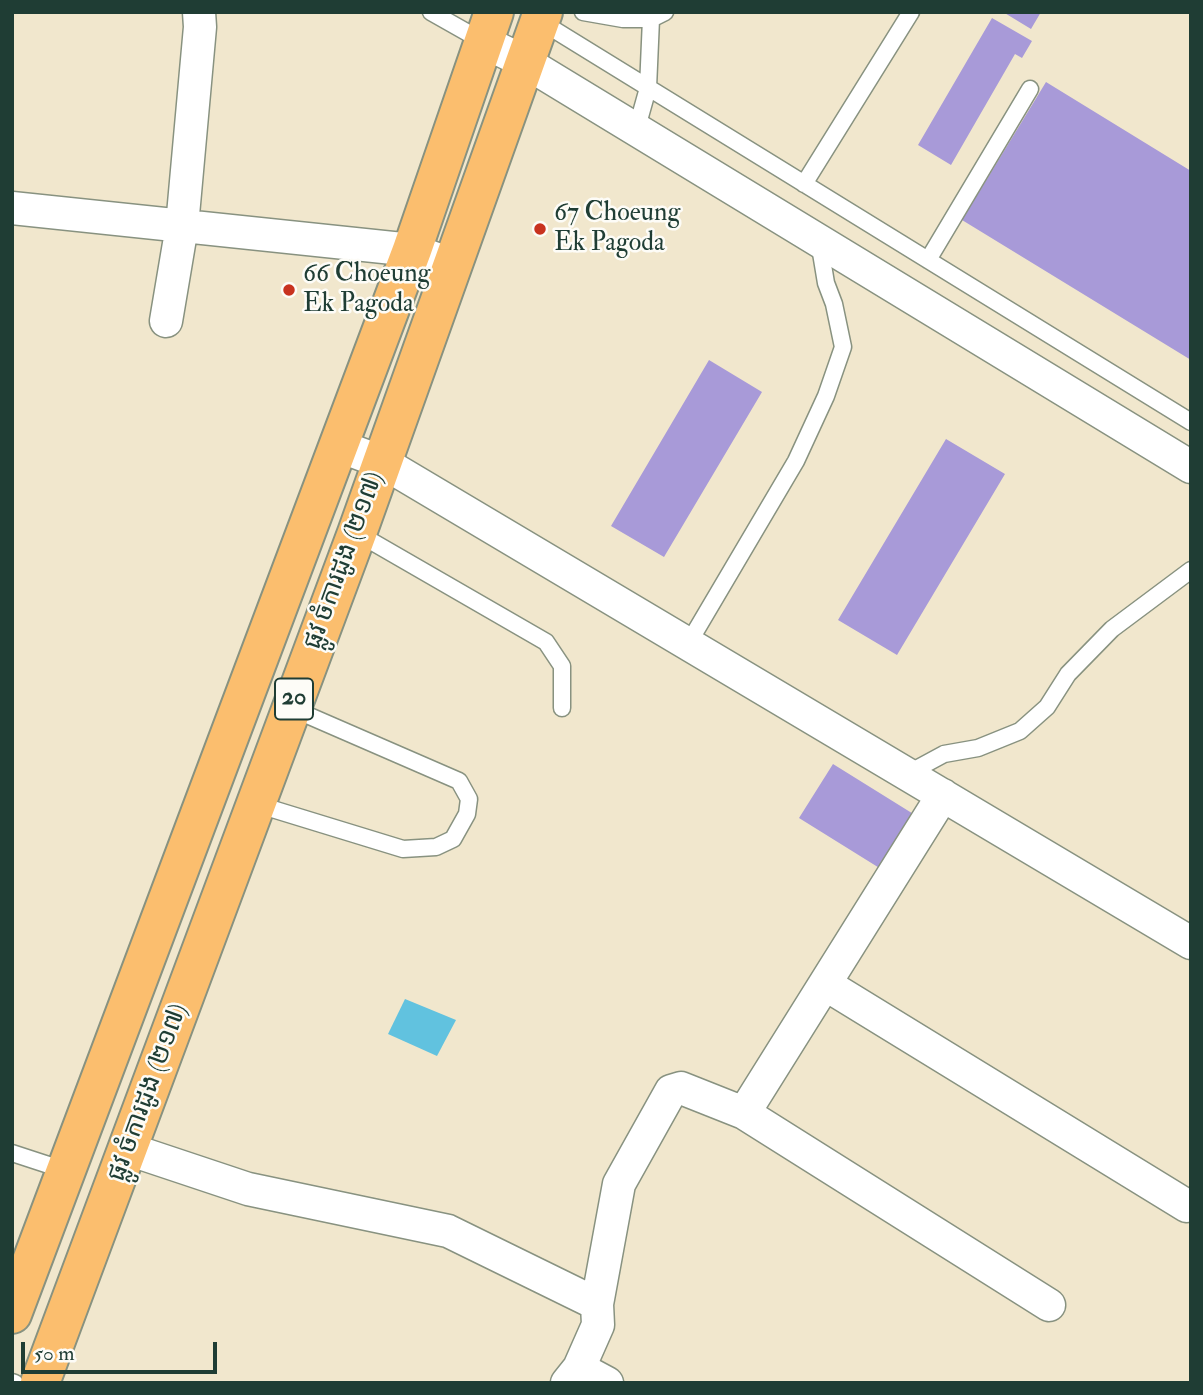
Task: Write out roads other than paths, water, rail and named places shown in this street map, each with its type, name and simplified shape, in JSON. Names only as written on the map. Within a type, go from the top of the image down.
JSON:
[{"type":"main road","name":"ផ្លូវ ចំការដូង (២១៧)","points":[[40,1383],[357,533],[542,17]]},
{"type":"main road","name":"ផ្លូវ ចំការដូង (២១៧)","points":[[12,1314],[230,741],[412,250],[489,27]]},
{"type":"main road","points":[[230,741],[272,760]]},
{"type":"street","points":[[166,321],[182,226],[200,27],[199,12]]},
{"type":"street","points":[[489,27],[525,62],[1191,467]]},
{"type":"street","points":[[12,208],[412,250],[453,265]]},
{"type":"street","points":[[339,446],[382,462],[1191,943]]},
{"type":"street","points":[[744,1113],[943,795]]},
{"type":"street","points":[[825,984],[1187,1206]]},
{"type":"street","points":[[584,1378],[598,1325],[597,1304],[619,1184],[671,1091],[681,1088],[744,1113],[1049,1305]]},
{"type":"street","points":[[128,1149],[248,1189],[448,1231],[597,1304]]},
{"type":"lane","points":[[431,12],[489,27]]},
{"type":"lane","points":[[583,12],[623,19],[658,15],[648,88],[636,131]]},
{"type":"lane","points":[[804,184],[911,12]]},
{"type":"lane","points":[[542,17],[648,88],[1191,422]]},
{"type":"lane","points":[[928,260],[1030,89]]},
{"type":"lane","points":[[688,644],[796,461],[826,397],[843,347],[834,304],[825,283],[819,241]]},
{"type":"lane","points":[[357,533],[546,642],[562,666],[562,708]]},
{"type":"lane","points":[[907,774],[944,754],[978,748],[1020,731],[1047,707],[1068,674],[1112,629],[1191,570]]},
{"type":"lane","points":[[256,804],[403,849],[436,847],[453,839],[467,814],[469,799],[459,781],[291,708]]},
{"type":"lane","points":[[12,1153],[67,1171]]},
{"type":"water","points":[[405,999],[456,1020],[437,1056],[388,1034]]},
{"type":"place","name":"67 Choeung Ek Pagoda","points":[[540,229]]},
{"type":"place","name":"66 Choeung Ek Pagoda","points":[[289,290]]}]
